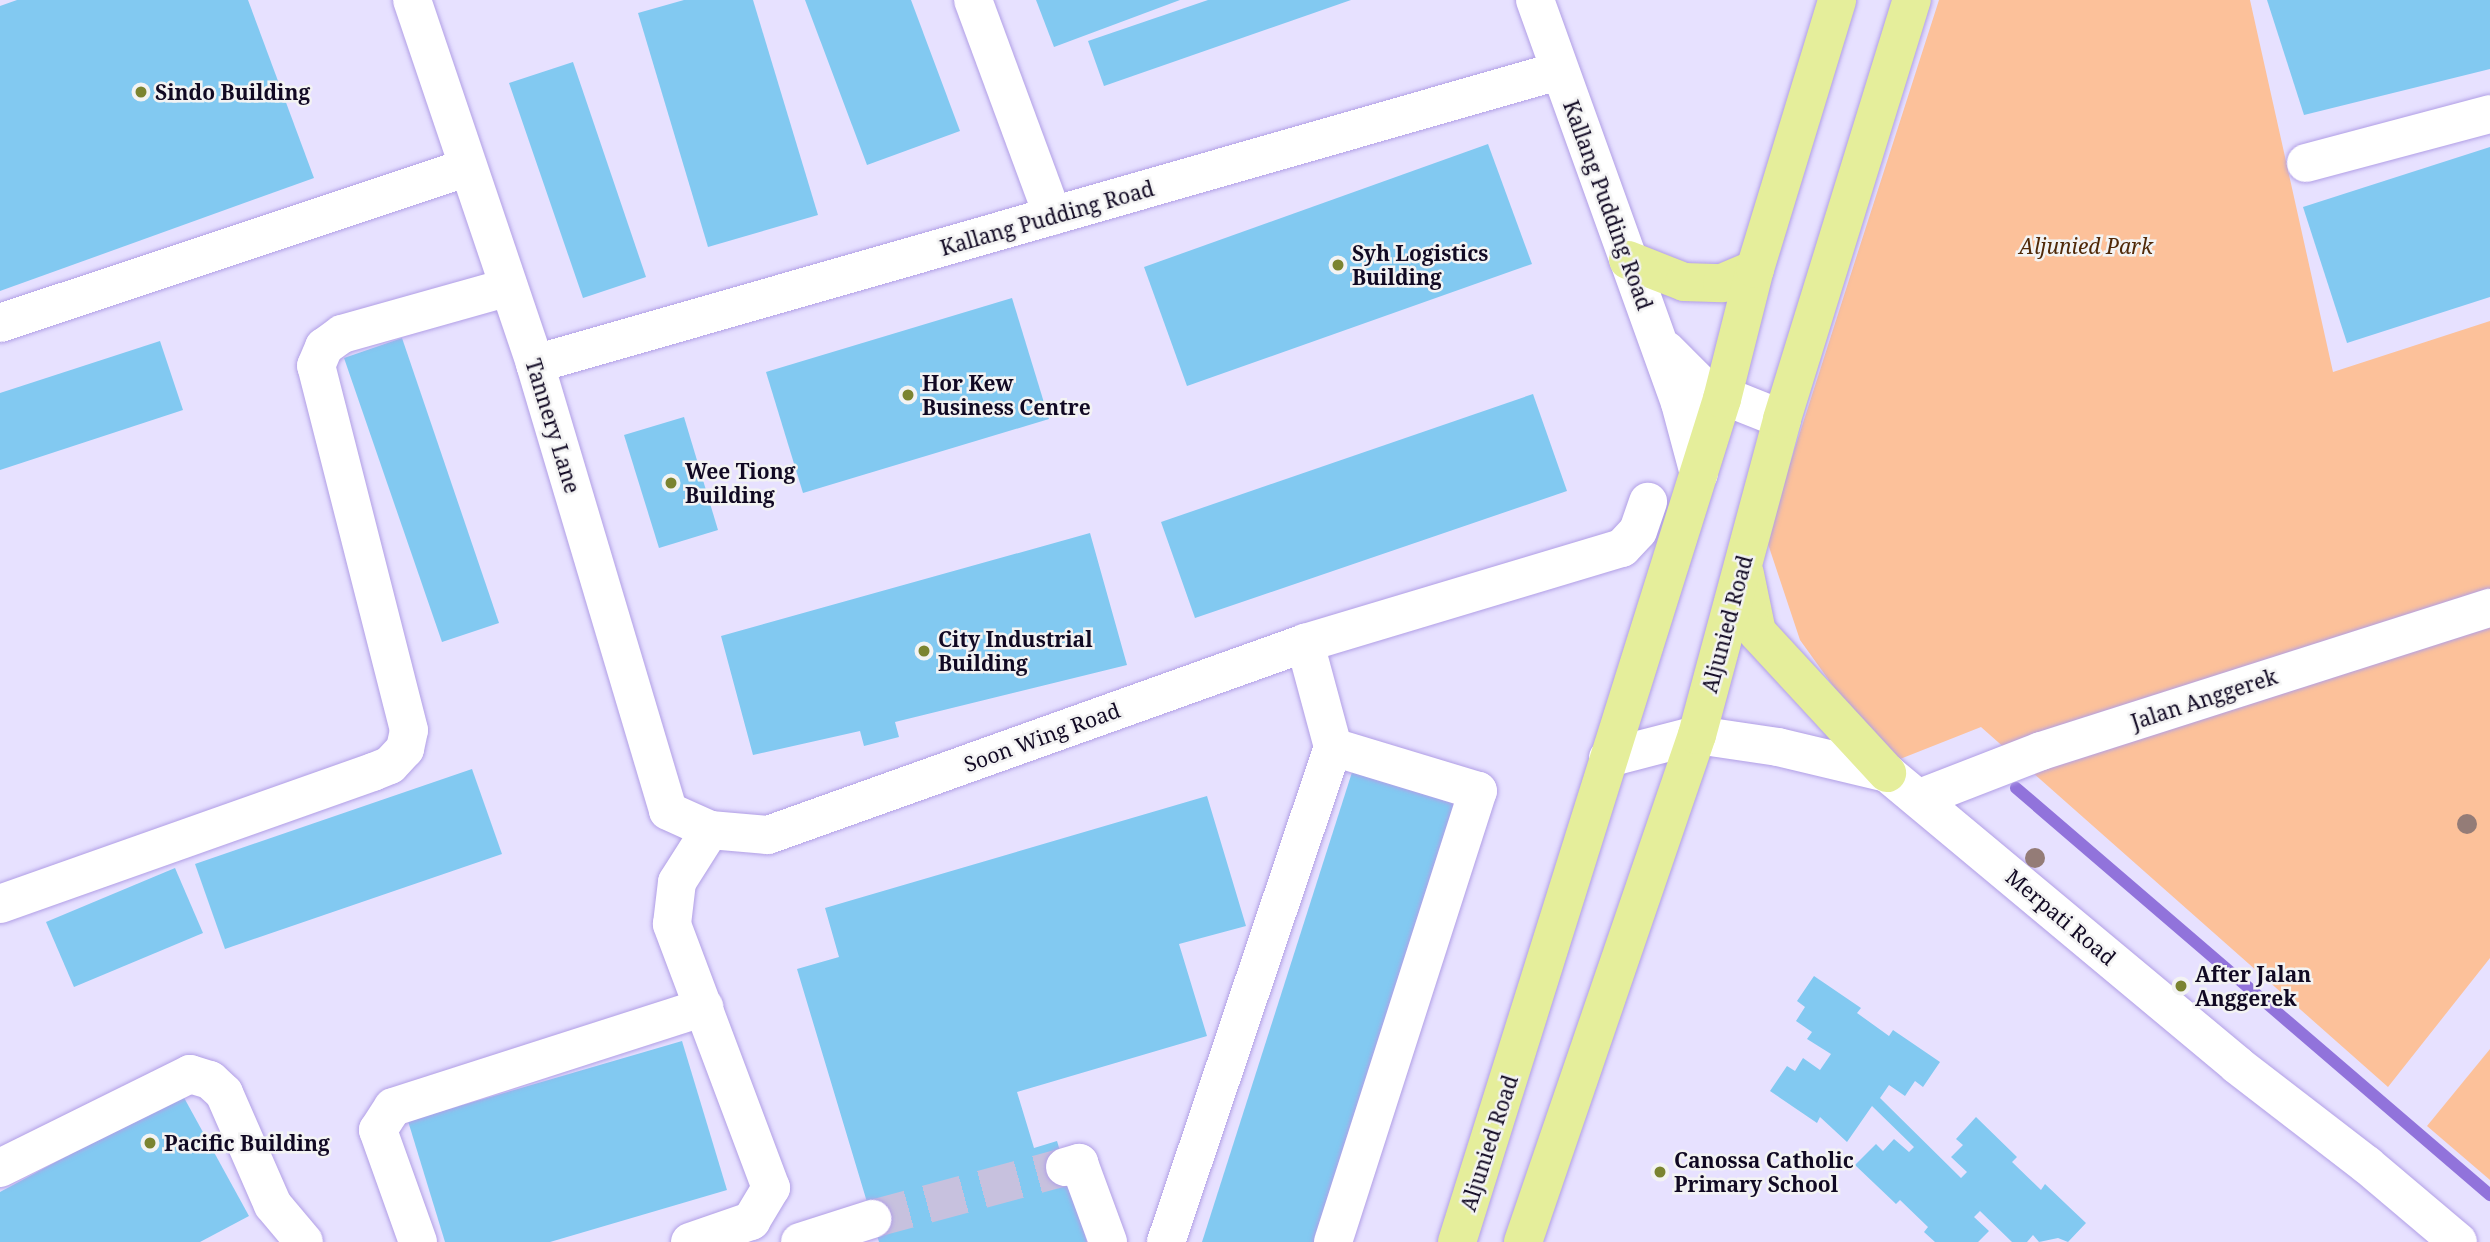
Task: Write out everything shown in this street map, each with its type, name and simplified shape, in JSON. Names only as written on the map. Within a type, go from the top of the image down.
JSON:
[{"type":"main road","name":"Aljunied Road","points":[[1457,1242],[1723,399],[1755,270],[1836,0]]},
{"type":"main road","name":"Aljunied Road","points":[[1523,1242],[1697,735],[1782,419],[1912,0]]},
{"type":"main road","points":[[1628,260],[1684,282],[1721,283],[1755,270]]},
{"type":"main road","points":[[1743,565],[1757,632],[1887,773]]},
{"type":"street","name":"Tannery Lane","points":[[412,0],[535,363],[668,811],[710,830]]},
{"type":"street","points":[[973,0],[1053,216]]},
{"type":"street","name":"Kallang Pudding Road","points":[[1535,0],[1558,71],[1657,340],[1699,474]]},
{"type":"street","name":"Kallang Pudding Road","points":[[535,363],[1558,71]]},
{"type":"street","points":[[2306,163],[2490,114]]},
{"type":"street","points":[[0,323],[468,167]]},
{"type":"street","points":[[0,904],[373,772],[390,765],[405,749],[409,730],[316,366],[324,347],[342,334],[509,288]]},
{"type":"street","name":"Kallang Pudding Road","points":[[1657,340],[1695,380],[1723,399],[1782,419]]},
{"type":"street","name":"Soon Wing Road","points":[[710,830],[768,835],[1305,643],[1622,548],[1638,531],[1648,502]]},
{"type":"street","name":"Jalan Anggerek","points":[[1920,798],[2041,751],[2490,608]]},
{"type":"street","points":[[1166,1242],[1334,747],[1305,643]]},
{"type":"street","name":"Merpati Road","points":[[1608,758],[1697,735],[1778,747],[1887,773],[2237,1065],[2458,1242]]},
{"type":"street","points":[[1333,1242],[1478,791],[1334,747]]},
{"type":"street","points":[[690,1242],[751,1221],[771,1188],[672,924],[677,882],[710,830]]},
{"type":"street","points":[[418,1242],[378,1130],[393,1107],[704,1007]]},
{"type":"street","points":[[0,1168],[190,1074],[210,1080],[224,1093],[273,1205],[304,1242]]},
{"type":"street","points":[[1065,1167],[1079,1163],[1108,1242]]},
{"type":"street","points":[[800,1242],[872,1219]]},
{"type":"green space","name":"Aljunied Park","points":[[1939,0],[2250,0],[2333,372],[2490,321],[2490,958],[2388,1087],[1981,727],[1895,761],[1859,722],[1800,640],[1766,538]]},
{"type":"green space","points":[[2490,1049],[2490,1180],[2427,1126]]},
{"type":"building","name":"Sindo Building","points":[[17,0],[248,0],[314,178],[0,291],[0,6]]},
{"type":"building","points":[[684,0],[753,0],[818,215],[708,247],[638,13]]},
{"type":"building","points":[[805,0],[911,0],[960,131],[867,165]]},
{"type":"building","points":[[1036,0],[1180,0],[1054,47]]},
{"type":"building","points":[[1208,0],[1351,0],[1104,86],[1088,41]]},
{"type":"building","points":[[2267,0],[2490,0],[2490,69],[2304,115]]},
{"type":"building","points":[[573,62],[646,277],[583,298],[509,83]]},
{"type":"building","name":"Syh Logistics Building","points":[[1488,144],[1532,264],[1187,386],[1144,267]]},
{"type":"building","points":[[2490,147],[2490,297],[2347,343],[2303,207]]},
{"type":"building","name":"Hor Kew Business Centre","points":[[1012,298],[1049,419],[803,493],[766,372]]},
{"type":"building","points":[[402,338],[499,623],[442,642],[344,358]]},
{"type":"building","points":[[160,341],[183,410],[0,470],[0,393]]},
{"type":"building","points":[[1533,394],[1567,491],[1195,618],[1161,522]]},
{"type":"building","name":"Wee Tiong Building","points":[[684,417],[718,530],[659,548],[624,435]]},
{"type":"building","name":"City Industrial Building","points":[[1090,533],[1127,665],[895,722],[899,737],[864,746],[860,731],[753,755],[721,636]]},
{"type":"building","points":[[1354,766],[1462,800],[1322,1242],[1202,1242]]},
{"type":"building","points":[[472,769],[502,854],[225,949],[195,864]]},
{"type":"building","points":[[1207,796],[1246,926],[1179,944],[1207,1036],[1017,1092],[1034,1148],[1057,1141],[1087,1242],[879,1242],[797,969],[839,957],[825,908]]},
{"type":"building","points":[[175,868],[203,933],[74,987],[46,922]]},
{"type":"building","points":[[1814,976],[1861,1008],[1857,1013],[1889,1036],[1893,1030],[1940,1062],[1923,1087],[1915,1081],[1905,1096],[1889,1085],[1880,1098],[1961,1178],[1967,1172],[1951,1157],[1963,1145],[1956,1139],[1976,1117],[2017,1157],[2012,1162],[2041,1190],[2045,1184],[2086,1223],[2068,1242],[2058,1238],[2039,1242],[2033,1235],[2027,1242],[2012,1242],[1980,1211],[1974,1217],[1989,1231],[1978,1242],[1935,1242],[1924,1232],[1928,1227],[1900,1200],[1896,1204],[1855,1165],[1876,1144],[1883,1151],[1894,1139],[1909,1152],[1914,1147],[1872,1106],[1847,1142],[1820,1117],[1817,1123],[1770,1091],[1787,1066],[1795,1071],[1803,1058],[1820,1070],[1831,1054],[1807,1039],[1812,1032],[1796,1021],[1805,1007],[1797,1001]]},
{"type":"building","points":[[682,1041],[727,1190],[550,1242],[445,1242],[408,1121]]},
{"type":"building","name":"Pacific Building","points":[[182,1094],[249,1216],[200,1242],[0,1242],[0,1192]]},
{"type":"waterway","points":[[2016,788],[2490,1195]]},
{"type":"tunnel","points":[[872,1219],[1065,1167]]},
{"type":"place","name":"Sindo Building","points":[[141,92]]},
{"type":"place","name":"Syh Logistics Building","points":[[1338,265]]},
{"type":"place","name":"Hor Kew Business Centre","points":[[908,395]]},
{"type":"place","name":"Wee Tiong Building","points":[[671,483]]},
{"type":"place","name":"City Industrial Building","points":[[924,651]]},
{"type":"place","name":"After Jalan Anggerek","points":[[2181,986]]},
{"type":"place","name":"Pacific Building","points":[[150,1143]]},
{"type":"place","name":"Canossa Catholic Primary School","points":[[1660,1172]]}]
